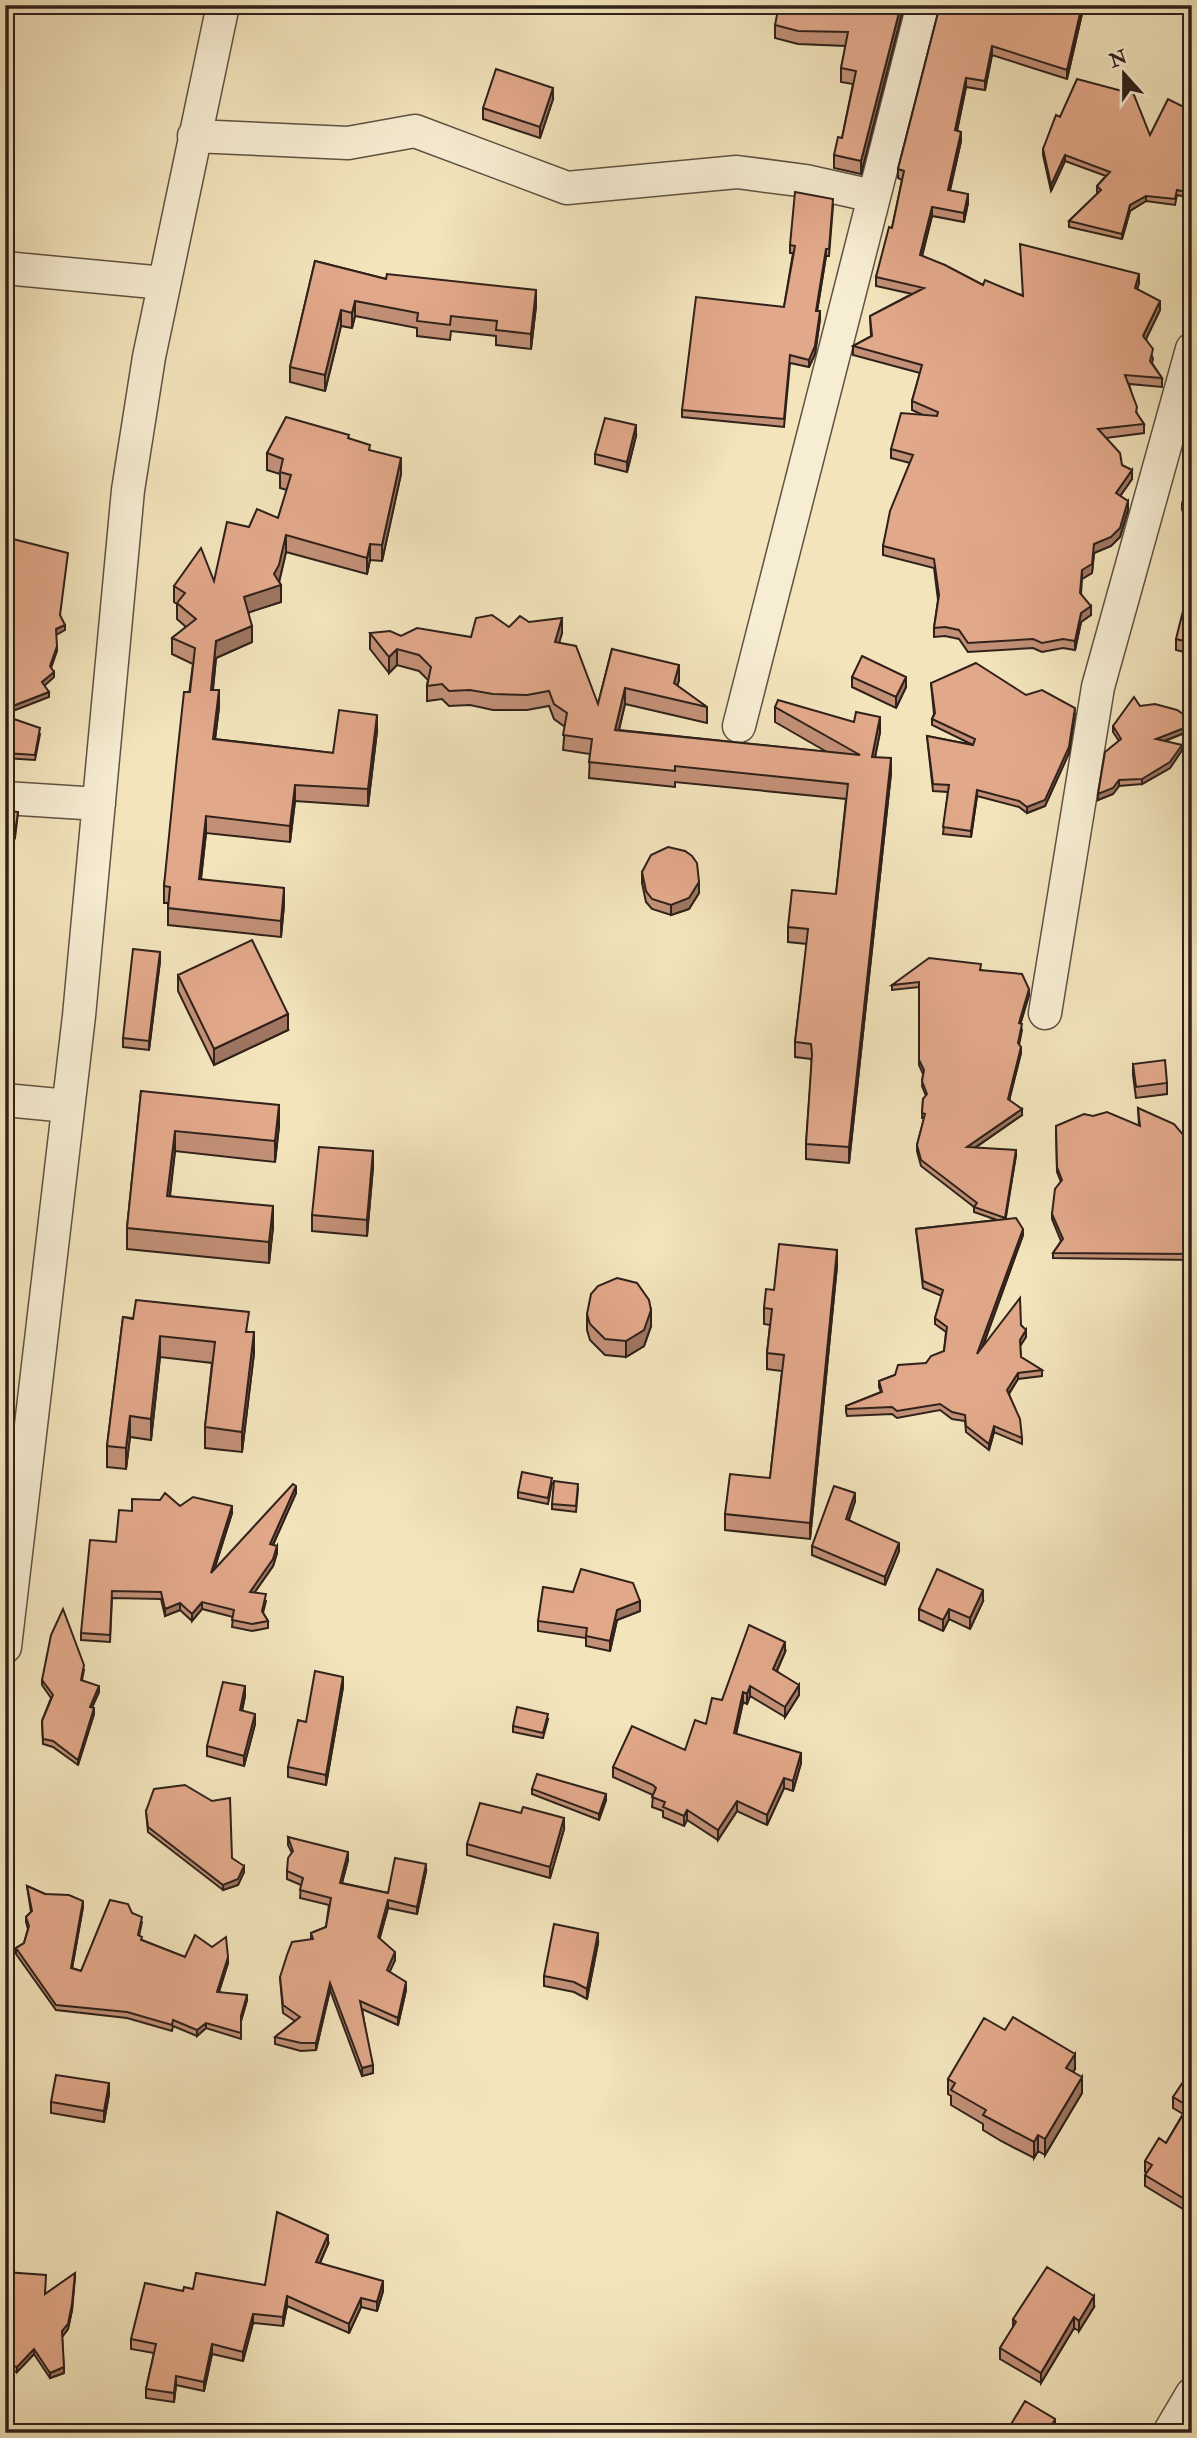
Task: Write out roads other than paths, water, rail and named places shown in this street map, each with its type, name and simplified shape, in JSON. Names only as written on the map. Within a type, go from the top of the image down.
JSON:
[{"type":"street","points":[[5,1647],[68,1106],[128,490],[164,283],[223,5]]},
{"type":"street","points":[[739,726],[923,5]]},
{"type":"street","points":[[194,136],[348,143],[415,131],[567,188],[737,172],[806,181],[873,196]]},
{"type":"street","points":[[5,268],[164,283]]},
{"type":"street","points":[[1045,1013],[1098,687],[1192,349]]},
{"type":"street","points":[[5,797],[99,804]]},
{"type":"street","points":[[5,1100],[68,1106]]},
{"type":"street","points":[[1169,2433],[1192,2394]]}]
